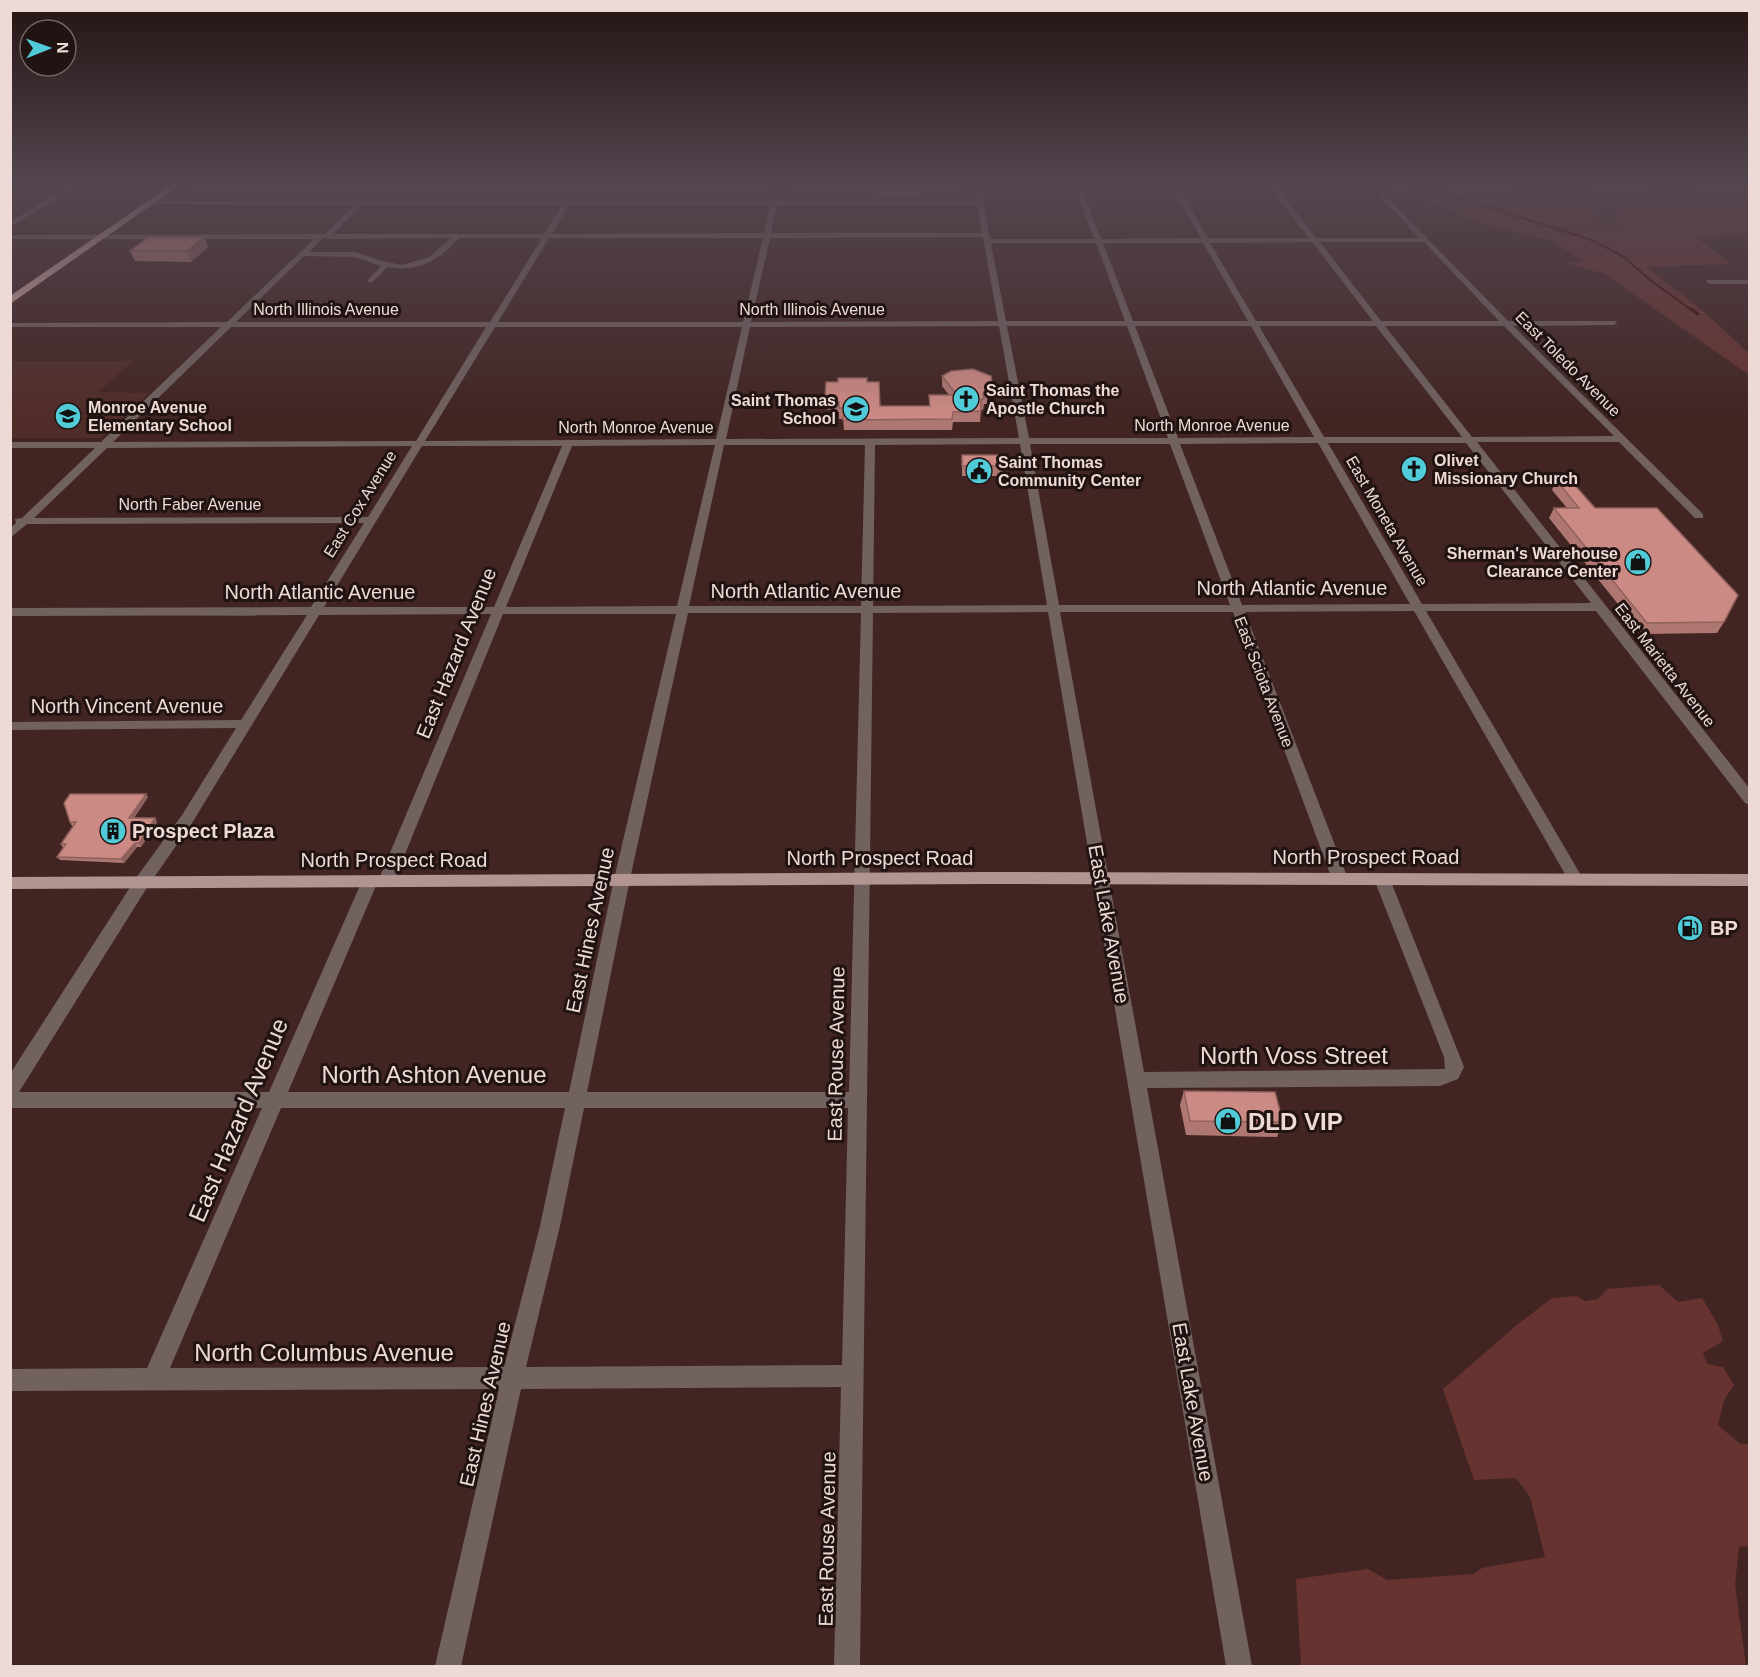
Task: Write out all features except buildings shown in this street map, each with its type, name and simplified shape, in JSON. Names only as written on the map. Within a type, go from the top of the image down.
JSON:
[{"type":"highway","points":[[10,301],[70,259]]},
{"type":"main road","name":"North Prospect Road","points":[[10,883],[622,879],[1574,877],[1749,879]]},
{"type":"street","points":[[10,535],[296,259]]},
{"type":"street","points":[[371,259],[386,265],[413,266],[435,259]]},
{"type":"street","name":"East Cox Avenue","points":[[10,1089],[142,882],[187,819],[312,612],[532,259]]},
{"type":"street","name":"East Hines Avenue","points":[[448,1666],[512,1378],[549,1226],[622,879],[760,259]]},
{"type":"street","name":"East Lake Avenue","points":[[990,259],[1024,440],[1239,1666]]},
{"type":"street","name":"East Sciota Avenue","points":[[1104,259],[1340,879]]},
{"type":"street","name":"East Moneta Avenue","points":[[1216,259],[1574,877]]},
{"type":"street","name":"East Marietta Avenue","points":[[1330,259],[1602,607],[1749,800]]},
{"type":"street","name":"East Toledo Avenue","points":[[1444,259],[1699,516]]},
{"type":"street","points":[[371,281],[386,265]]},
{"type":"street","points":[[1709,282],[1749,282]]},
{"type":"street","name":"North Illinois Avenue","points":[[10,325],[1613,323]]},
{"type":"street","name":"North Monroe Avenue","points":[[10,445],[1622,439]]},
{"type":"street","name":"East Rouse Avenue","points":[[847,1666],[870,441]]},
{"type":"street","name":"East Hazard Avenue","points":[[154,1379],[274,1101],[378,881],[498,611],[567,443]]},
{"type":"street","name":"North Faber Avenue","points":[[10,521],[369,520]]},
{"type":"street","name":"North Atlantic Avenue","points":[[10,612],[1602,607]]},
{"type":"street","name":"North Vincent Avenue","points":[[10,726],[244,724]]},
{"type":"street","name":"North Voss Street","points":[[1136,1080],[1440,1078],[1452,1074],[1455,1067],[1453,1057],[1382,879]]},
{"type":"street","name":"North Ashton Avenue","points":[[10,1100],[858,1100]]},
{"type":"street","name":"North Columbus Avenue","points":[[10,1380],[854,1376]]},
{"type":"shaded area","points":[[1581,259],[1725,259],[1731,264],[1647,267],[1702,310],[1749,353],[1749,375],[1605,274],[1566,263],[1585,262]]},
{"type":"shaded area","name":"Monroe Avenue Elementary School","points":[[10,361],[133,361],[98,392],[149,393],[101,438],[11,438]]},
{"type":"shaded area","points":[[1659,1285],[1678,1302],[1702,1298],[1718,1325],[1723,1341],[1703,1353],[1707,1364],[1723,1367],[1734,1385],[1724,1400],[1718,1425],[1739,1443],[1749,1445],[1749,1546],[1739,1547],[1735,1585],[1746,1666],[1301,1666],[1296,1579],[1368,1569],[1387,1580],[1474,1574],[1482,1568],[1545,1557],[1530,1497],[1516,1478],[1474,1480],[1443,1389],[1518,1324],[1552,1298],[1576,1296],[1585,1301],[1598,1299],[1607,1289]]},
{"type":"waterway","points":[[1627,259],[1650,280],[1693,311]]},
{"type":"waterway","points":[[1691,309],[1698,314]]},
{"type":"place","name":"Saint Thomas the Apostle Church","points":[[966,399]]},
{"type":"place","name":"Saint Thomas School","points":[[856,409]]},
{"type":"place","name":"Monroe Avenue Elementary School","points":[[68,416]]},
{"type":"place","name":"Olivet Missionary Church","points":[[1414,469]]},
{"type":"place","name":"Saint Thomas Community Center","points":[[979,471]]},
{"type":"place","name":"Sherman's Warehouse Clearance Center","points":[[1638,562]]},
{"type":"place","name":"Prospect Plaza","points":[[113,831]]},
{"type":"place","name":"BP","points":[[1690,928]]},
{"type":"place","name":"DLD VIP","points":[[1228,1121]]}]
